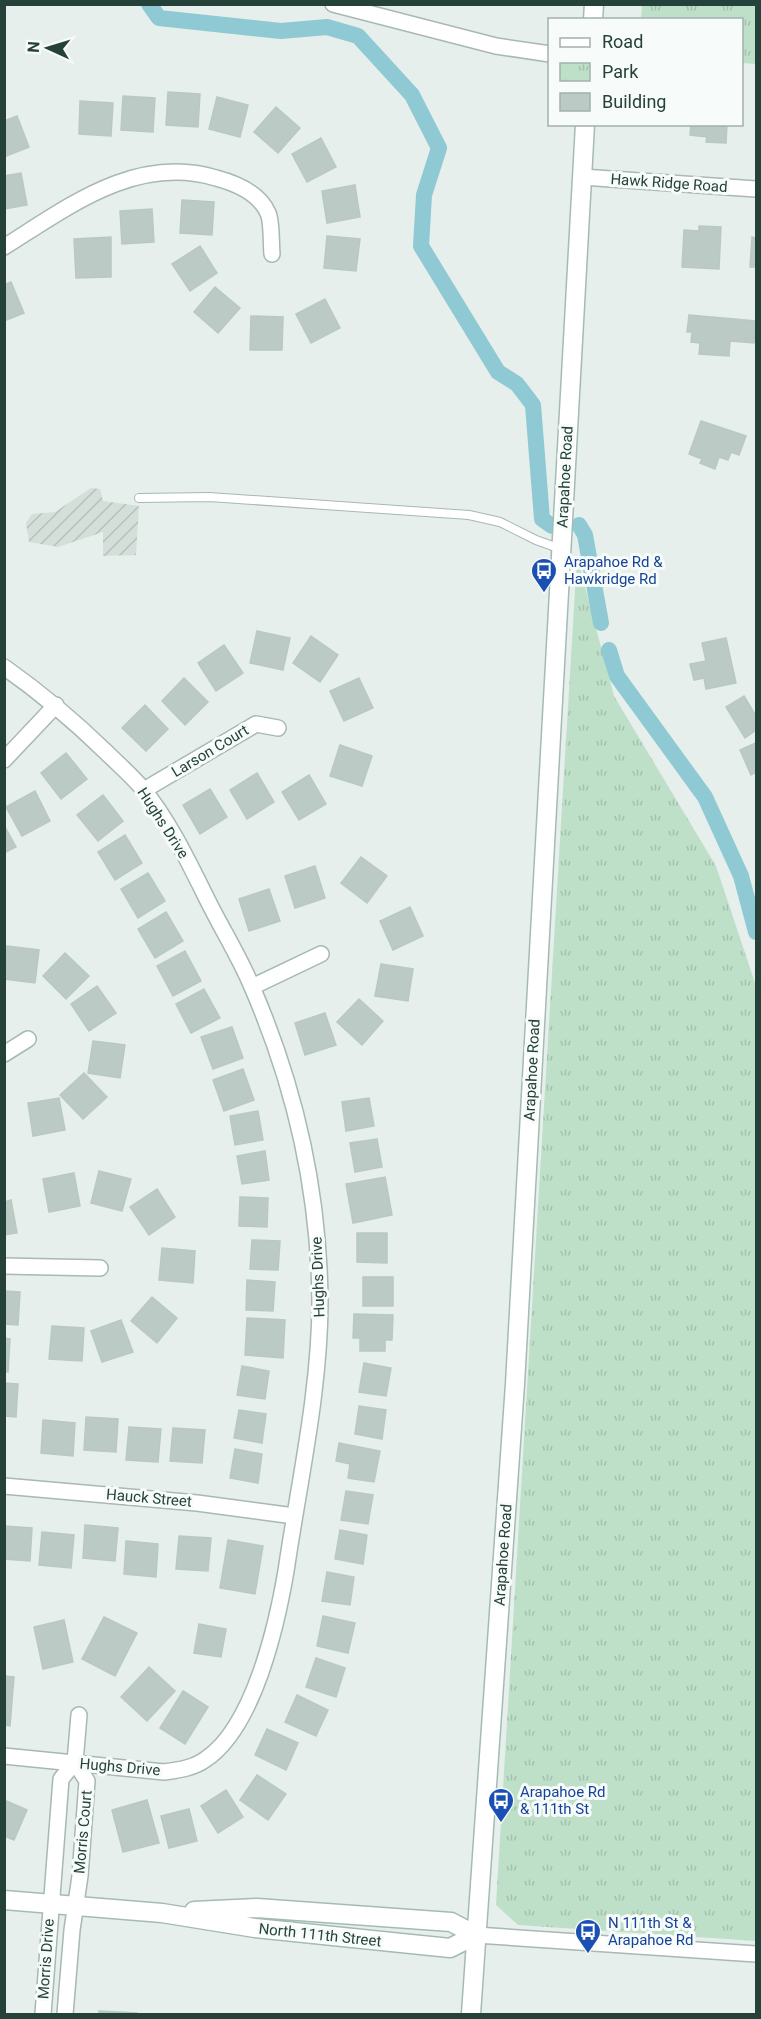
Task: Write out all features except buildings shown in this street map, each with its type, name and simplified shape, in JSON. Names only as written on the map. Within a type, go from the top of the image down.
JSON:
[{"type":"main road","name":"Arapahoe Road","points":[[471,2014],[514,1384],[585,126]]},
{"type":"main road","name":"North 111th Street","points":[[4,1900],[162,1913],[255,1928],[450,1948],[476,1935]]},
{"type":"main road","name":"North 111th Street","points":[[162,1913],[257,1908],[451,1922],[476,1935]]},
{"type":"street","points":[[333,4],[496,46],[548,54]]},
{"type":"street","points":[[4,247],[81,199],[121,181],[164,171],[174,171],[210,176],[252,193],[268,213],[272,254]]},
{"type":"street","name":"Hawk Ridge Road","points":[[582,177],[756,189]]},
{"type":"street","name":"Hughs Drive","points":[[4,667],[56,705],[144,790],[180,846],[252,987],[292,1095],[304,1148],[317,1233],[320,1301],[317,1369],[279,1612],[257,1684],[241,1718],[224,1742],[207,1759],[187,1768],[164,1772],[4,1756]]},
{"type":"street","points":[[4,760],[56,705]]},
{"type":"street","name":"Larson Court","points":[[144,790],[256,724],[278,728]]},
{"type":"street","points":[[252,987],[321,954]]},
{"type":"street","points":[[4,1054],[28,1039]]},
{"type":"street","points":[[4,1266],[100,1268]]},
{"type":"street","name":"Hauck Street","points":[[4,1486],[197,1503],[294,1516]]},
{"type":"street","name":"Morris Court","points":[[50,1904],[61,1779],[75,1762],[79,1715]]},
{"type":"street","name":"Morris Court","points":[[74,1905],[80,1876],[87,1781],[75,1762]]},
{"type":"street","name":"Morris Drive","points":[[42,2014],[50,1904]]},
{"type":"street","name":"Morris Drive","points":[[65,2014],[74,1905]]},
{"type":"street","name":"North 111th Street","points":[[476,1935],[756,1954]]},
{"type":"lane","points":[[139,498],[209,497],[469,515],[500,522],[536,540],[561,549]]},
{"type":"shaded area","points":[[91,488],[100,489],[103,501],[139,506],[136,555],[103,556],[103,532],[58,547],[29,542],[26,523],[32,514],[55,512]]},
{"type":"green space","points":[[642,5],[756,5],[756,64],[743,63],[743,18],[641,18]]},
{"type":"green space","points":[[577,557],[614,696],[716,866],[756,986],[756,1941],[518,1925],[496,1905]]},
{"type":"waterway","points":[[149,4],[159,18],[281,31],[327,27],[358,36],[412,95],[439,148],[424,195],[421,246],[498,372],[517,384],[533,405],[542,519],[552,526]]},
{"type":"waterway","points":[[579,525],[585,535],[601,623]]},
{"type":"waterway","points":[[609,650],[617,676],[705,797],[741,876],[756,932]]},
{"type":"place","name":"Arapahoe Rd & Hawkridge Rd","points":[[544,594]]},
{"type":"place","name":"Arapahoe Rd & 111th St","points":[[501,1824]]},
{"type":"place","name":"N 111th St & Arapahoe Rd","points":[[588,1955]]}]
